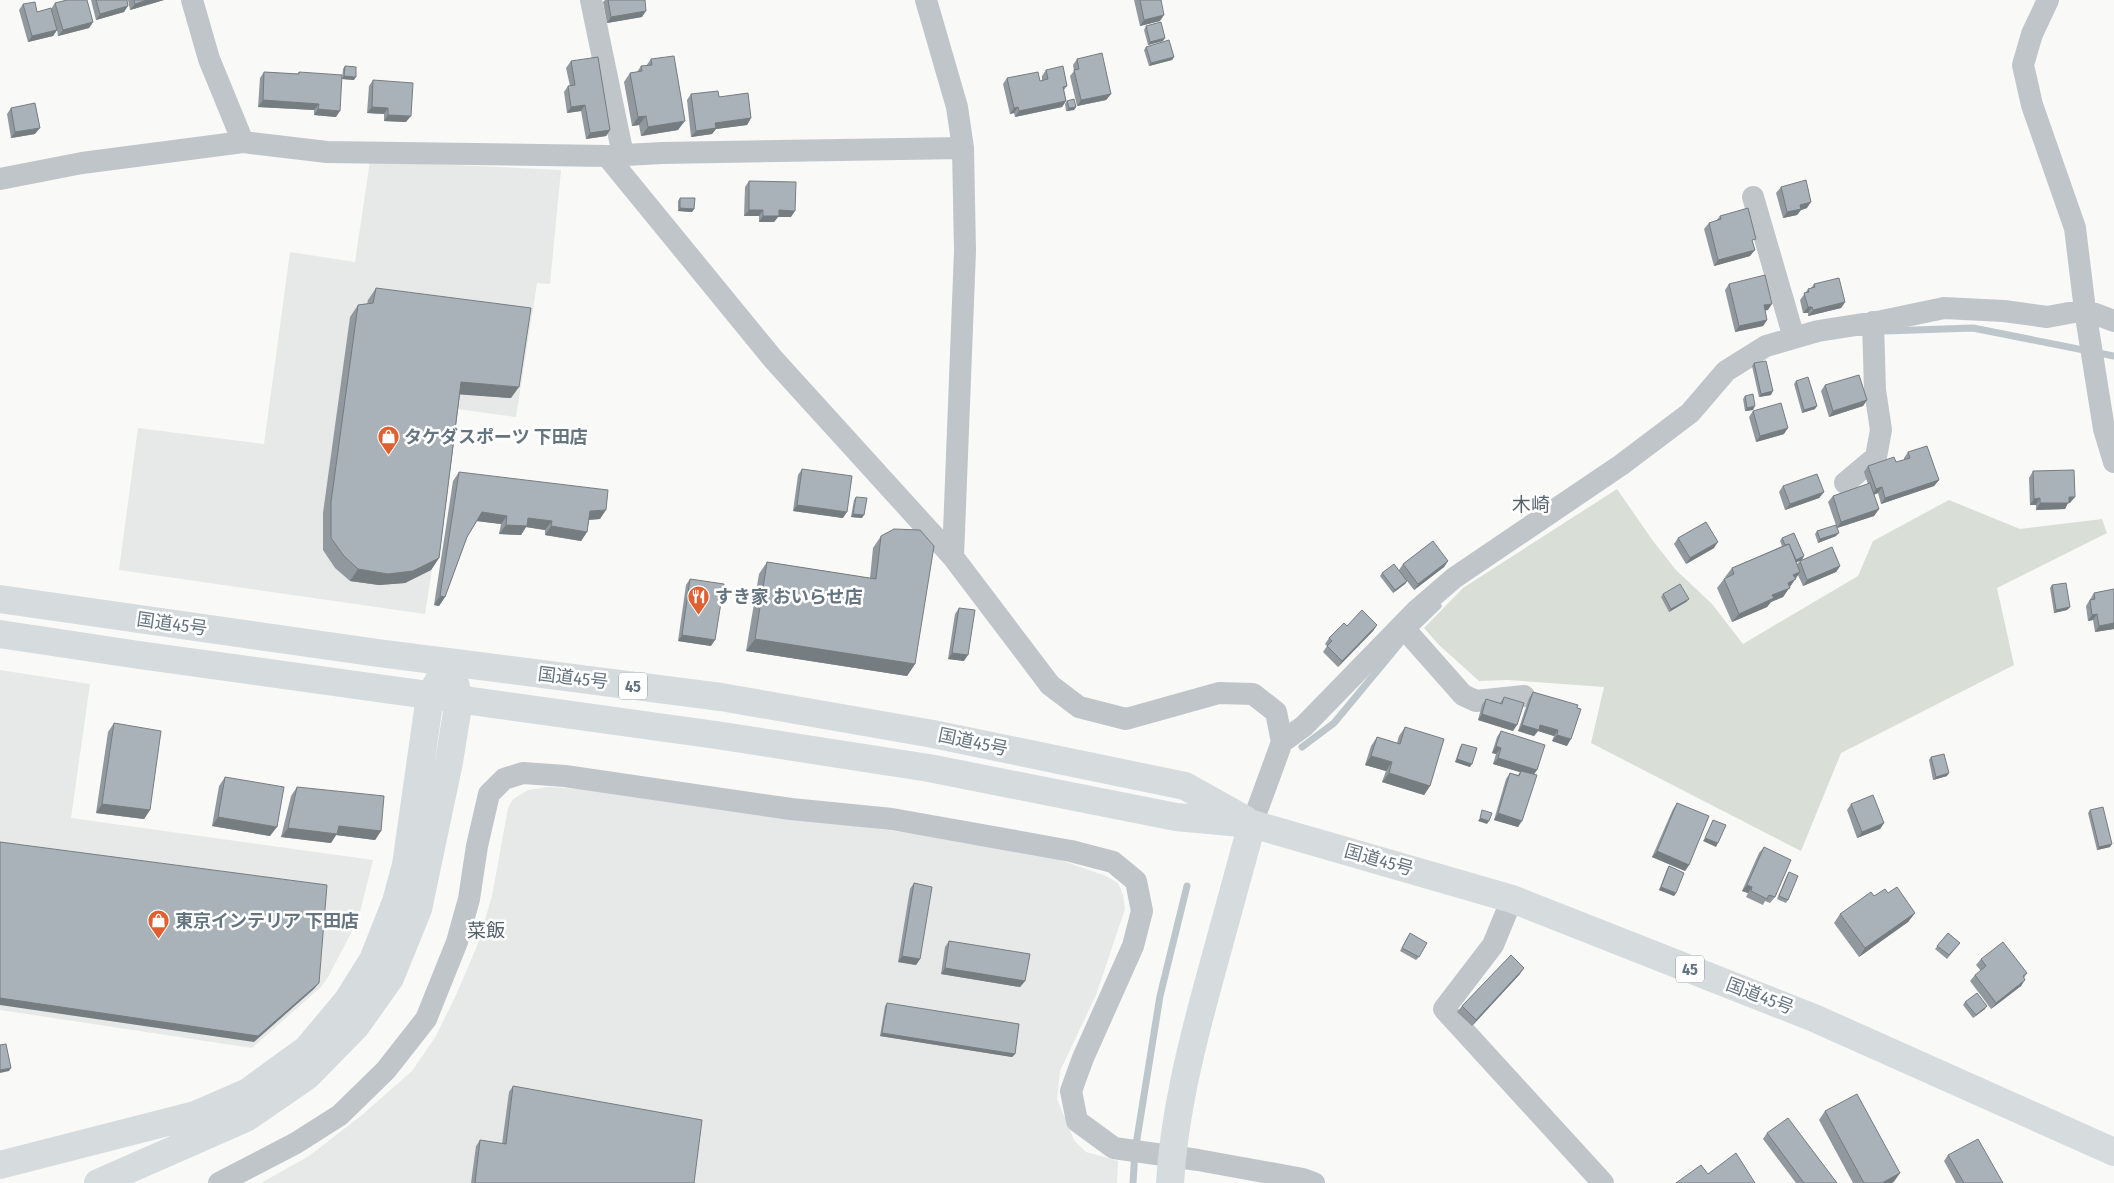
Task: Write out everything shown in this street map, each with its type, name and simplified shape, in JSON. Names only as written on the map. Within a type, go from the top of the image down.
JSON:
[{"type":"main road","name":"国道45号","points":[[0,599],[220,631],[721,697],[933,734],[1185,786],[1252,824]]},
{"type":"main road","name":"国道45号","points":[[0,634],[716,735],[919,766],[1176,817],[1252,824],[1512,899],[1814,1018],[2114,1152]]},
{"type":"main road","points":[[0,1165],[195,1115],[248,1092],[307,1049],[348,1000],[373,960],[396,902],[406,865],[430,696],[450,662]]},
{"type":"main road","points":[[98,1183],[246,1118],[307,1076],[356,1026],[390,978],[418,909],[449,762],[459,700],[450,662]]},
{"type":"main road","points":[[1170,1183],[1172,1156],[1185,1082],[1199,1020],[1252,824]]},
{"type":"street","points":[[192,0],[209,59],[243,142]]},
{"type":"street","points":[[591,0],[615,156],[774,360],[953,557],[1050,685],[1079,707],[1126,719],[1219,693],[1253,694],[1276,712],[1282,742],[1252,824]]},
{"type":"street","points":[[926,0],[957,107],[963,148],[965,251],[953,557]]},
{"type":"street","points":[[2048,0],[2032,34],[2023,65],[2032,105],[2075,228],[2085,310],[2104,429],[2114,462]]},
{"type":"street","points":[[0,179],[82,163],[243,142],[327,152],[615,156],[672,152],[963,148]]},
{"type":"street","points":[[1753,197],[1794,338]]},
{"type":"street","points":[[1282,742],[1304,726],[1402,626],[1454,578],[1621,465],[1690,413],[1726,370],[1766,346],[1818,331],[1944,308],[2004,311],[2046,317],[2085,310],[2114,321]]},
{"type":"street","points":[[1845,483],[1876,457],[1880,430],[1874,390],[1873,322]]},
{"type":"street","points":[[1402,626],[1463,695],[1476,701],[1524,696]]},
{"type":"street","points":[[219,1183],[296,1143],[340,1115],[386,1070],[426,1019],[457,942],[467,908],[477,846],[489,794],[504,779],[523,773],[565,776],[792,809],[892,819],[1071,851],[1113,862],[1136,882],[1142,911],[1133,946],[1082,1058],[1071,1091],[1077,1121],[1114,1148],[1172,1156],[1302,1179],[1314,1183]]},
{"type":"street","points":[[1512,899],[1493,946],[1444,1009],[1603,1183]]},
{"type":"shaded area","points":[[370,161],[561,170],[550,284],[537,283],[516,417],[457,409],[425,614],[119,570],[138,428],[264,444],[290,252],[355,262]]},
{"type":"shaded area","points":[[1617,489],[1653,541],[1676,570],[1712,604],[1743,644],[1858,576],[1873,541],[1949,500],[2020,529],[2102,519],[2107,533],[1997,588],[2014,665],[1841,753],[1801,851],[1591,743],[1604,687],[1508,680],[1479,681],[1439,645],[1424,628],[1463,588]]},
{"type":"shaded area","name":"東京インテリア 下田店","points":[[0,670],[90,684],[71,818],[373,860],[358,920],[328,977],[321,987],[252,1048],[0,1010]]},
{"type":"shaded area","points":[[549,787],[597,790],[1032,850],[1106,876],[1118,883],[1123,895],[1125,909],[1096,995],[1060,1071],[1057,1099],[1074,1140],[1086,1152],[1118,1161],[1117,1183],[261,1183],[309,1156],[362,1115],[412,1071],[436,1036],[477,946],[492,896],[508,808],[513,799],[528,790]]},
{"type":"building","points":[[67,0],[87,0],[93,22],[63,30],[55,3]]},
{"type":"building","points":[[96,0],[127,0],[128,6],[100,14]]},
{"type":"building","points":[[134,0],[147,0],[135,4]]},
{"type":"building","points":[[608,0],[645,0],[646,11],[611,17]]},
{"type":"building","points":[[1140,0],[1161,0],[1164,15],[1144,20]]},
{"type":"building","points":[[35,2],[37,12],[51,8],[57,30],[32,36],[23,4]]},
{"type":"building","points":[[1161,22],[1165,38],[1150,42],[1146,26]]},
{"type":"building","points":[[1169,40],[1174,57],[1151,63],[1146,47]]},
{"type":"building","points":[[1102,53],[1111,94],[1081,100],[1074,70],[1079,69],[1077,59]]},
{"type":"building","points":[[674,56],[685,121],[648,127],[646,116],[638,117],[630,73],[642,71],[641,66],[652,65],[651,59]]},
{"type":"building","points":[[598,57],[610,130],[590,133],[585,105],[571,107],[568,86],[575,85],[571,61]]},
{"type":"building","points":[[345,66],[356,67],[356,77],[344,76]]},
{"type":"building","points":[[1063,66],[1067,86],[1063,87],[1066,101],[1019,111],[1018,107],[1014,108],[1007,78],[1038,72],[1040,81],[1048,79],[1046,70]]},
{"type":"building","points":[[264,72],[342,75],[340,111],[318,109],[319,104],[263,100]]},
{"type":"building","points":[[373,80],[413,83],[411,116],[388,115],[388,108],[372,107]]},
{"type":"building","points":[[718,91],[719,97],[748,93],[751,118],[715,123],[716,128],[696,131],[691,94]]},
{"type":"building","points":[[1074,99],[1076,107],[1069,108],[1067,101]]},
{"type":"building","points":[[35,103],[40,128],[15,132],[11,108]]},
{"type":"building","points":[[1806,180],[1811,202],[1800,205],[1801,209],[1787,212],[1781,187]]},
{"type":"building","points":[[749,181],[796,182],[795,211],[779,210],[779,216],[763,216],[763,210],[749,210]]},
{"type":"building","points":[[680,198],[695,198],[694,209],[680,208]]},
{"type":"building","points":[[1748,208],[1756,239],[1752,240],[1755,250],[1718,260],[1709,223],[1721,219],[1720,216]]},
{"type":"building","points":[[1765,275],[1772,304],[1764,305],[1767,320],[1739,326],[1729,284]]},
{"type":"building","points":[[1839,278],[1845,302],[1813,310],[1812,307],[1808,307],[1804,293],[1809,292],[1808,289],[1815,287],[1814,284]]},
{"type":"building","name":"タケダスポーツ 下田店","points":[[376,288],[531,308],[519,387],[461,382],[439,558],[413,571],[388,574],[358,569],[344,556],[331,538],[331,502],[358,305],[373,303]]},
{"type":"building","points":[[1766,361],[1773,391],[1761,394],[1754,363]]},
{"type":"building","points":[[1859,375],[1867,400],[1833,411],[1825,385]]},
{"type":"building","points":[[1808,377],[1817,406],[1804,410],[1796,381]]},
{"type":"building","points":[[1753,394],[1755,406],[1747,408],[1745,396]]},
{"type":"building","points":[[1781,403],[1788,428],[1760,436],[1753,411]]},
{"type":"building","points":[[1927,446],[1939,480],[1885,498],[1882,487],[1876,489],[1868,466],[1894,457],[1896,462],[1910,458],[1908,452]]},
{"type":"building","points":[[802,469],[852,476],[847,512],[797,505]]},
{"type":"building","points":[[2074,470],[2075,497],[2069,497],[2069,503],[2040,503],[2040,498],[2034,499],[2033,471]]},
{"type":"building","points":[[459,472],[608,490],[606,510],[590,511],[587,532],[551,526],[552,521],[528,518],[527,526],[506,525],[507,516],[482,512],[467,537],[445,597],[440,596]]},
{"type":"building","points":[[1817,474],[1824,492],[1790,504],[1783,486]]},
{"type":"building","points":[[1870,483],[1879,509],[1841,522],[1833,496]]},
{"type":"building","points":[[856,497],[867,498],[864,515],[853,514]]},
{"type":"building","points":[[1706,522],[1718,542],[1690,558],[1678,538]]},
{"type":"building","points":[[1836,525],[1839,533],[1820,539],[1817,531]]},
{"type":"building","points":[[894,529],[920,530],[934,546],[915,664],[755,639],[767,562],[876,579],[881,536]]},
{"type":"building","points":[[1794,533],[1804,556],[1796,560],[1789,544],[1785,545],[1782,538]]},
{"type":"building","points":[[1433,541],[1448,561],[1418,584],[1403,564]]},
{"type":"building","points":[[1789,544],[1800,572],[1793,575],[1796,579],[1788,583],[1790,588],[1772,595],[1774,598],[1739,614],[1724,579],[1734,574],[1732,568]]},
{"type":"building","points":[[1832,547],[1840,566],[1807,580],[1800,561]]},
{"type":"building","points":[[1394,564],[1407,581],[1395,590],[1382,573]]},
{"type":"building","name":"すき家 おいらせ店","points":[[690,579],[724,584],[715,640],[682,635]]},
{"type":"building","points":[[2066,583],[2070,607],[2056,610],[2052,585]]},
{"type":"building","points":[[1680,584],[1689,599],[1671,609],[1663,594]]},
{"type":"building","points":[[2114,589],[2114,623],[2099,626],[2097,614],[2092,615],[2090,600],[2095,599],[2094,593]]},
{"type":"building","points":[[959,608],[975,610],[968,655],[952,653]]},
{"type":"building","points":[[1362,610],[1377,625],[1342,661],[1327,646],[1332,641],[1329,638],[1344,623],[1347,626]]},
{"type":"building","points":[[1533,692],[1578,705],[1577,708],[1581,709],[1571,739],[1557,735],[1558,730],[1540,725],[1539,730],[1522,725]]},
{"type":"building","points":[[1504,697],[1524,703],[1517,725],[1482,714],[1486,699],[1502,704]]},
{"type":"building","points":[[114,723],[161,731],[150,810],[102,804]]},
{"type":"building","points":[[1405,727],[1444,739],[1430,786],[1389,773],[1392,762],[1371,756],[1377,737],[1400,744]]},
{"type":"building","points":[[1501,731],[1545,745],[1537,770],[1498,758],[1501,748],[1496,746]]},
{"type":"building","points":[[1462,744],[1477,748],[1472,764],[1457,759]]},
{"type":"building","points":[[1944,754],[1949,773],[1936,777],[1931,757]]},
{"type":"building","points":[[1521,771],[1537,775],[1522,821],[1498,813],[1510,773],[1519,776]]},
{"type":"building","points":[[225,777],[284,787],[277,827],[218,817]]},
{"type":"building","points":[[297,787],[384,796],[381,831],[339,826],[337,834],[288,828]]},
{"type":"building","points":[[1873,795],[1884,823],[1862,832],[1851,804]]},
{"type":"building","points":[[1677,803],[1709,816],[1689,865],[1657,851]]},
{"type":"building","points":[[2103,807],[2112,844],[2099,847],[2090,810]]},
{"type":"building","points":[[1482,810],[1492,813],[1489,821],[1480,818]]},
{"type":"building","points":[[1713,820],[1726,825],[1718,843],[1705,838]]},
{"type":"building","name":"東京インテリア 下田店","points":[[0,842],[327,885],[319,983],[258,1036],[0,998]]},
{"type":"building","points":[[1764,847],[1791,860],[1775,897],[1769,895],[1767,899],[1751,891],[1752,887],[1747,885]]},
{"type":"building","points":[[1669,866],[1684,873],[1676,893],[1661,887]]},
{"type":"building","points":[[1789,872],[1798,876],[1788,900],[1779,896]]},
{"type":"building","points":[[914,883],[932,887],[920,959],[902,956]]},
{"type":"building","points":[[1897,887],[1915,913],[1865,948],[1840,914],[1871,892],[1874,896],[1885,889],[1888,893]]},
{"type":"building","points":[[1410,933],[1427,943],[1419,957],[1402,948]]},
{"type":"building","points":[[1948,933],[1960,943],[1949,955],[1937,946]]},
{"type":"building","points":[[949,941],[1030,954],[1025,981],[945,968]]},
{"type":"building","points":[[2003,942],[2027,973],[2023,976],[2025,980],[1996,1003],[1975,975],[1986,966],[1981,959]]},
{"type":"building","points":[[1511,955],[1524,968],[1476,1020],[1462,1006]]},
{"type":"building","points":[[1977,993],[1987,1006],[1976,1015],[1965,1002]]},
{"type":"building","points":[[887,1003],[1019,1024],[1015,1054],[882,1033]]},
{"type":"building","points":[[6,1044],[11,1068],[0,1070],[0,1045]]},
{"type":"building","points":[[513,1086],[702,1120],[694,1183],[475,1183],[480,1140],[506,1144]]},
{"type":"building","points":[[1857,1094],[1900,1173],[1882,1183],[1864,1183],[1825,1111]]},
{"type":"building","points":[[1788,1118],[1837,1183],[1804,1183],[1767,1133]]},
{"type":"building","points":[[1978,1139],[2003,1183],[1964,1183],[1948,1155]]},
{"type":"building","points":[[1736,1153],[1755,1183],[1676,1183],[1701,1165],[1708,1174]]},
{"type":"waterway","points":[[1885,331],[1973,328],[2114,356]]},
{"type":"waterway","points":[[1412,631],[1438,606]]},
{"type":"waterway","points":[[1302,747],[1334,723],[1402,641]]},
{"type":"waterway","points":[[1133,1183],[1135,1151],[1160,996],[1187,886]]},
{"type":"place","name":"タケダスポーツ 下田店","points":[[388,456]]},
{"type":"place","name":"すき家 おいらせ店","points":[[699,616]]},
{"type":"place","name":"東京インテリア 下田店","points":[[159,940]]},
{"type":"district","name":"木崎","points":[[1531,504]]},
{"type":"district","name":"菜飯","points":[[486,930]]}]
